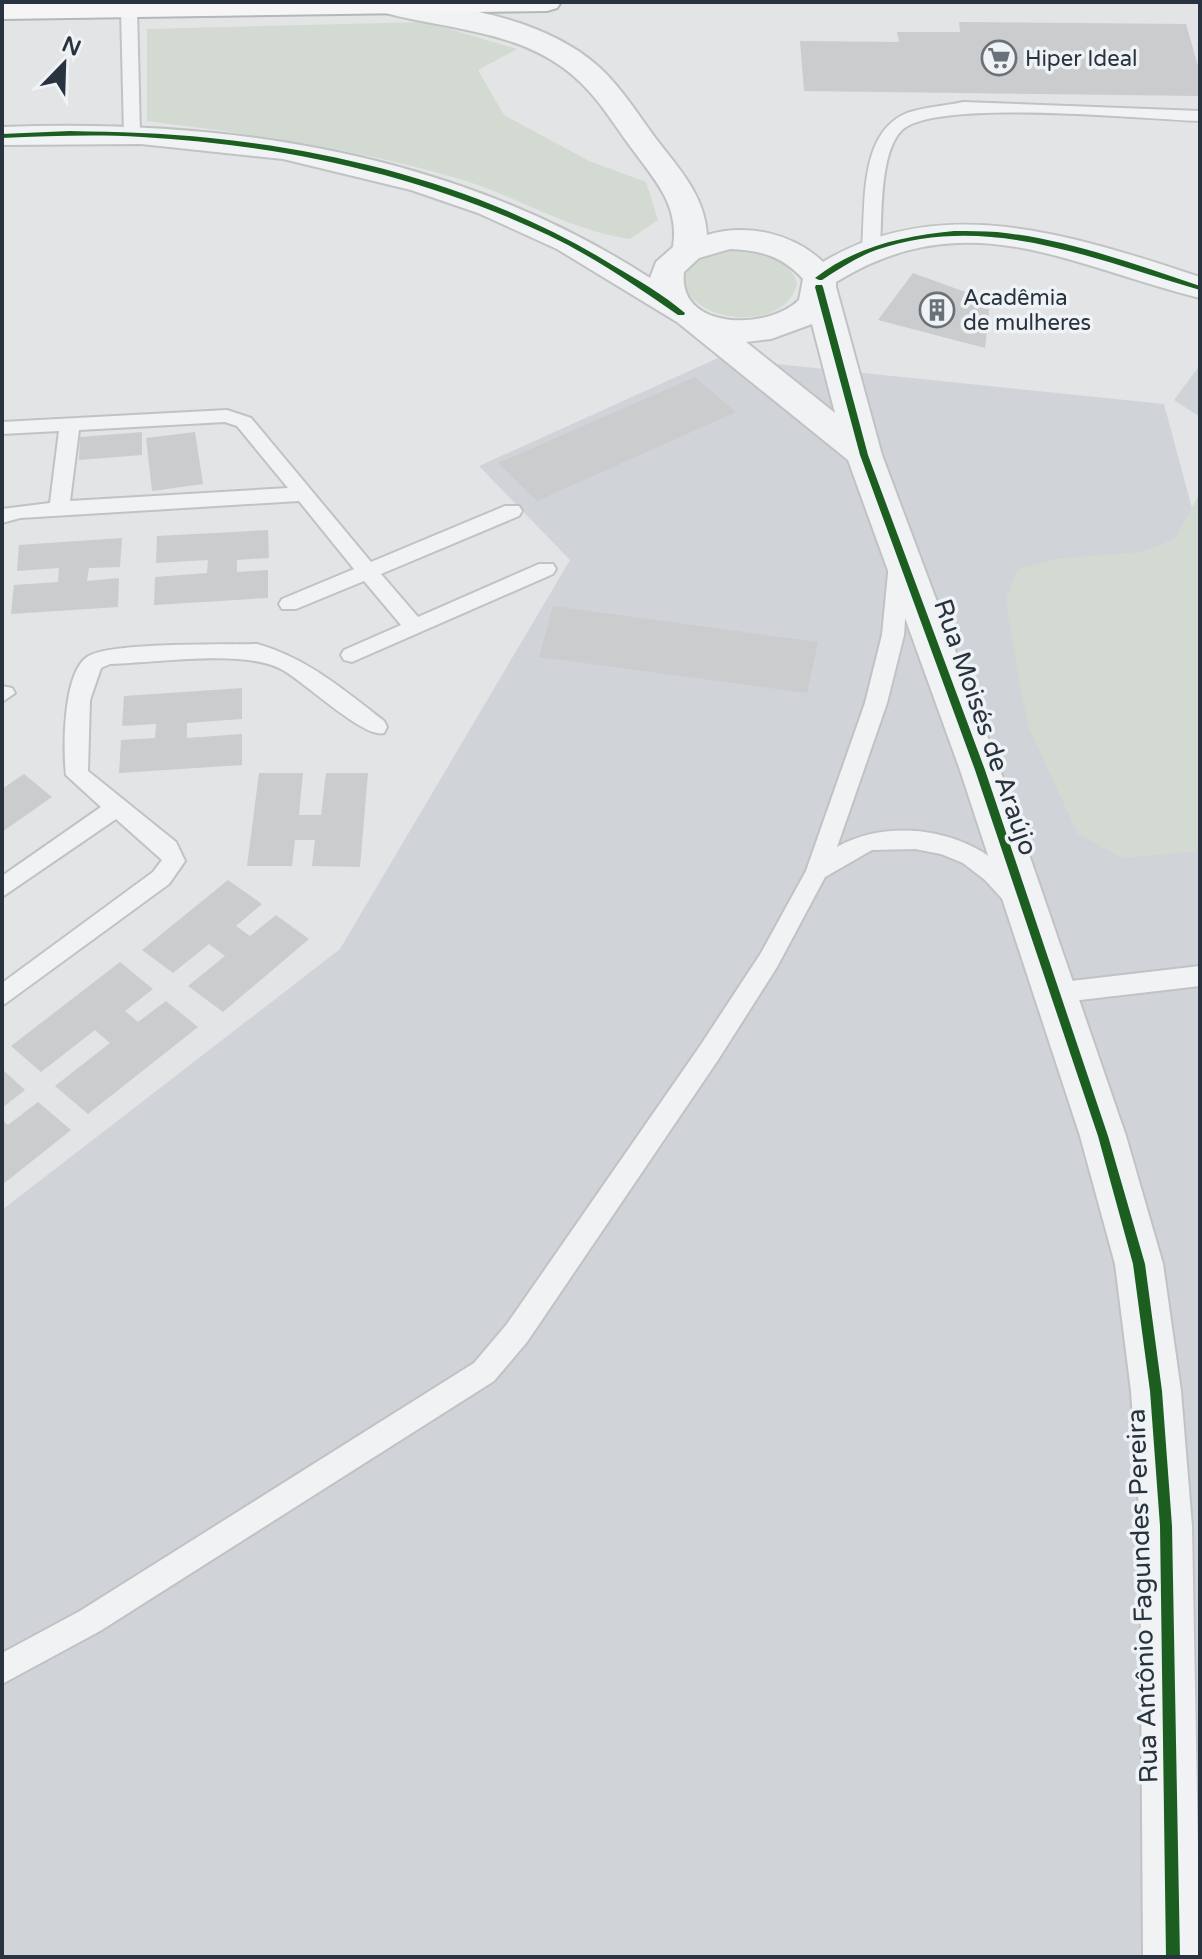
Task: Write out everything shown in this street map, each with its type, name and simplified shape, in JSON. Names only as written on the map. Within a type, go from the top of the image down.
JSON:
[{"type":"highway","points":[[2,10],[547,2]]},
{"type":"street","points":[[402,5],[511,32],[547,47],[582,67],[663,168],[688,205],[693,232],[687,250],[665,274],[664,287],[685,316],[737,332],[762,331],[804,315],[816,302],[819,283],[806,261],[773,243]]},
{"type":"street","points":[[2,136],[188,138],[320,158],[433,189],[551,233],[616,250],[687,250],[728,239],[869,250],[940,234],[1025,237],[1076,249],[1200,288]]},
{"type":"street","points":[[551,233],[748,359],[864,455]]},
{"type":"street","points":[[819,283],[869,250]]},
{"type":"street","name":"Rua Moisés de Araújo","points":[[819,283],[864,455],[980,770],[1027,916]]},
{"type":"street","name":"Rua Antônio Fagundes Pereira","points":[[1027,916],[1103,1136],[1139,1264],[1156,1391],[1166,1526],[1173,1957]]},
{"type":"lane","points":[[129,9],[132,135]]},
{"type":"lane","points":[[869,250],[879,154],[884,140],[895,127],[913,117],[963,107],[1200,116]]},
{"type":"lane","points":[[2,428],[236,418],[244,422],[414,627]]},
{"type":"lane","points":[[59,509],[70,424]]},
{"type":"lane","points":[[2,516],[19,511],[304,494]]},
{"type":"lane","points":[[289,604],[512,511]]},
{"type":"lane","points":[[2,1669],[116,1605],[484,1372],[517,1333],[760,974],[817,871],[876,703],[893,635],[900,553]]},
{"type":"lane","points":[[352,655],[546,569]]},
{"type":"lane","points":[[2,996],[161,878],[174,861],[168,848],[77,775],[74,756],[86,675],[94,662],[110,657],[232,651],[268,653],[297,668],[376,727]]},
{"type":"lane","points":[[2,888],[117,807]]},
{"type":"lane","points":[[817,871],[867,842],[894,838],[941,843],[971,855],[996,874],[1027,916]]},
{"type":"lane","points":[[1054,993],[1200,976]]},
{"type":"shaded area","points":[[426,22],[517,49],[478,70],[504,115],[589,161],[646,182],[658,220],[630,239],[584,227],[475,184],[415,167],[301,143],[147,121],[147,29]]},
{"type":"shaded area","points":[[730,249],[761,253],[787,266],[797,283],[790,299],[777,310],[760,316],[722,315],[704,308],[691,297],[683,282],[686,274],[695,262],[707,255]]},
{"type":"shaded area","points":[[718,358],[1164,404],[1200,538],[1200,1957],[2,1957],[2,1210],[340,949],[570,560],[479,466]]},
{"type":"shaded area","points":[[1200,365],[1200,417],[1174,400]]},
{"type":"shaded area","points":[[1200,493],[1200,851],[1123,858],[1078,834],[1030,730],[1006,598],[1017,570],[1055,559],[1142,552],[1175,539]]},
{"type":"building","name":"Hiper Ideal","points":[[959,22],[1186,24],[1200,73],[1200,96],[804,91],[800,41],[899,42],[897,32],[960,32]]},
{"type":"building","name":"Acadêmia de mulheres","points":[[913,273],[990,301],[985,348],[878,320]]},
{"type":"building","points":[[695,377],[736,412],[537,501],[498,463]]},
{"type":"building","points":[[142,432],[142,455],[79,460],[80,437]]},
{"type":"building","points":[[195,432],[203,484],[152,491],[146,438]]},
{"type":"building","points":[[268,530],[269,558],[237,560],[237,572],[268,570],[268,598],[154,605],[155,577],[207,573],[208,560],[156,563],[157,536]]},
{"type":"building","points":[[122,538],[120,567],[89,568],[87,581],[119,578],[118,607],[11,614],[14,585],[58,582],[59,568],[17,571],[19,545]]},
{"type":"building","points":[[553,606],[818,642],[807,693],[539,657]]},
{"type":"building","points":[[242,688],[242,719],[187,723],[187,738],[242,734],[242,765],[119,773],[121,740],[155,738],[156,724],[122,726],[124,696]]},
{"type":"building","points":[[259,773],[303,773],[299,815],[321,815],[326,773],[368,773],[360,867],[312,866],[315,840],[295,840],[292,866],[247,866]]},
{"type":"building","points":[[24,774],[52,797],[2,832],[2,789]]},
{"type":"building","points":[[228,880],[262,904],[236,926],[250,936],[276,915],[309,939],[223,1012],[188,986],[225,956],[209,944],[173,973],[142,950]]},
{"type":"building","points":[[120,962],[153,989],[125,1011],[138,1022],[166,1001],[198,1027],[88,1114],[55,1086],[110,1043],[95,1030],[41,1072],[11,1046]]},
{"type":"building","points":[[2,1069],[25,1090],[2,1108]]},
{"type":"building","points":[[38,1102],[71,1130],[2,1185],[2,1120],[8,1125]]},
{"type":"cycle path","points":[[2,136],[70,133],[212,140],[354,164],[489,206],[552,234],[602,261],[681,313]]},
{"type":"cycle path","points":[[819,278],[872,249],[913,237],[954,233],[996,234],[1079,250],[1200,288]]},
{"type":"cycle path","points":[[819,287],[864,455],[980,770],[1103,1136],[1139,1264],[1156,1391],[1166,1526],[1173,1957]]},
{"type":"place","name":"Hiper Ideal","points":[[999,58]]},
{"type":"place","name":"Acadêmia de mulheres","points":[[937,310]]}]
